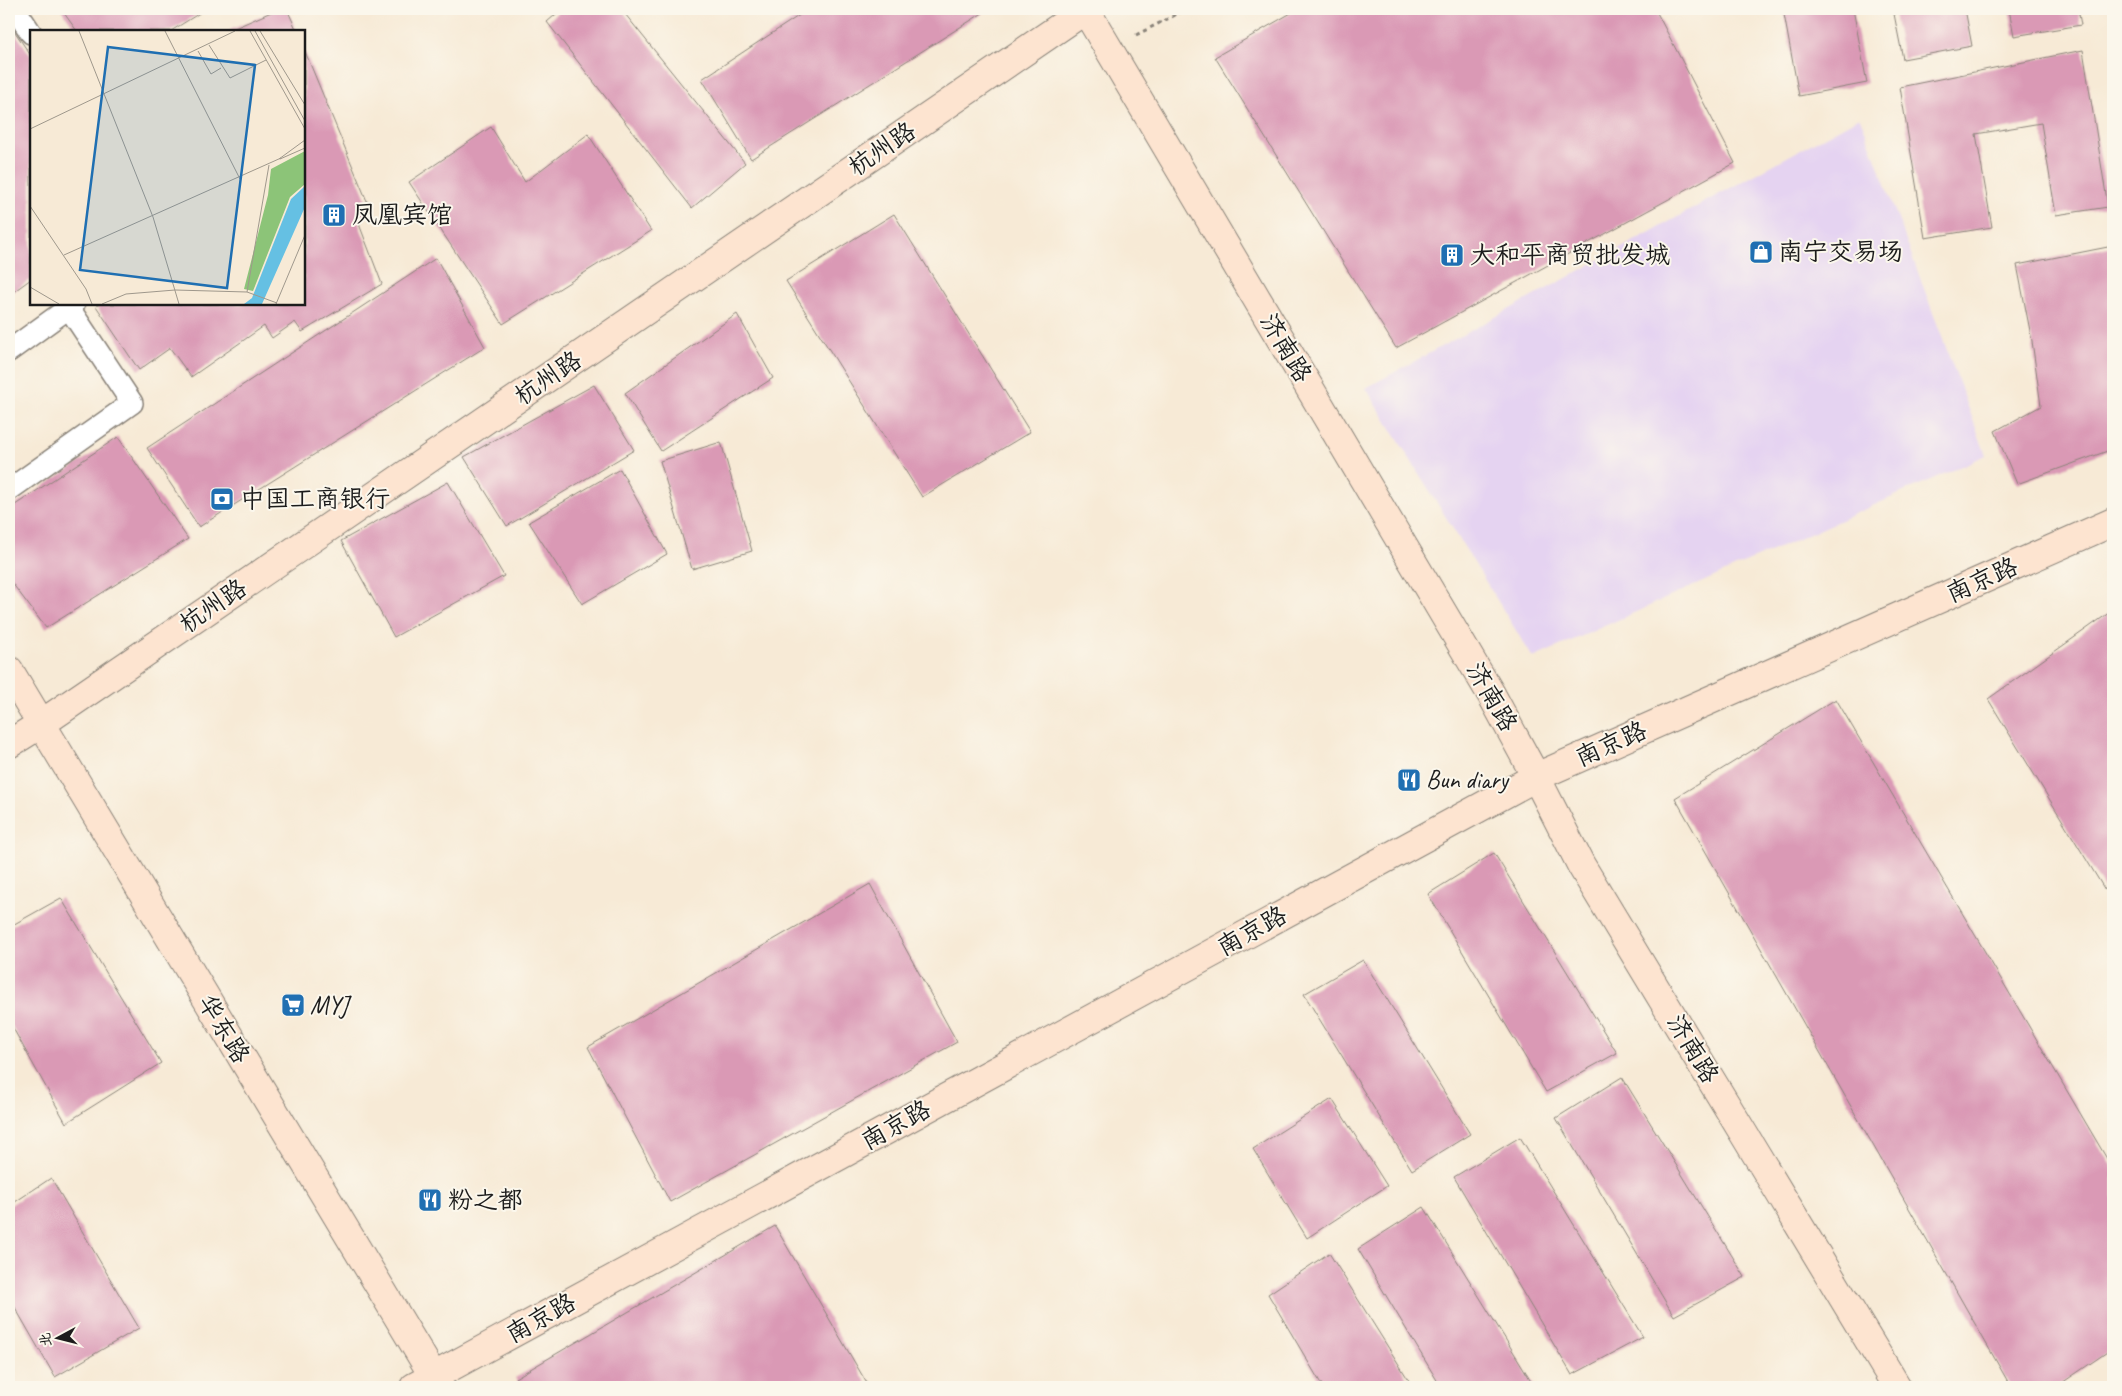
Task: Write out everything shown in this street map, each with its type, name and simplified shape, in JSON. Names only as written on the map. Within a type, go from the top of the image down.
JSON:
[{"type":"street","name":"济南路","points":[[1085,9],[1491,694],[1581,865],[1897,1387]]},
{"type":"street","name":"杭州路","points":[[9,744],[41,724],[1085,9]]},
{"type":"street","name":"南京路","points":[[429,1384],[1536,777],[2113,522]]},
{"type":"street","name":"华东路","points":[[9,670],[429,1384]]},
{"type":"lane","points":[[15,9],[30,32]]},
{"type":"lane","points":[[9,352],[72,306],[132,403],[9,490]]},
{"type":"path","points":[[1109,49],[1188,9]]},
{"type":"shaded area","name":"南宁交易场","points":[[1860,117],[1986,455],[1533,658],[1366,388]]},
{"type":"building","points":[[61,9],[206,9],[173,30],[76,30]]},
{"type":"building","points":[[278,9],[287,9],[297,30],[230,30]]},
{"type":"building","points":[[562,9],[621,9],[745,163],[692,208],[547,22]]},
{"type":"building","points":[[809,9],[989,9],[751,159],[702,79]]},
{"type":"building","name":"大和平商贸批发城","points":[[1298,9],[1655,9],[1735,163],[1396,348],[1215,57]]},
{"type":"building","points":[[1783,9],[1853,9],[1867,83],[1799,96]]},
{"type":"building","points":[[1893,9],[1965,9],[1972,46],[1903,59]]},
{"type":"building","points":[[2009,9],[2078,9],[2081,25],[2014,36]]},
{"type":"building","points":[[9,23],[30,54],[30,280],[9,295]]},
{"type":"building","points":[[2083,50],[2108,207],[2056,215],[2041,123],[1976,134],[1992,227],[1925,238],[1900,87]]},
{"type":"building","name":"凤凰宾馆","points":[[305,51],[369,206],[359,224],[382,284],[302,332],[295,322],[272,338],[264,326],[191,377],[170,348],[139,370],[96,306],[305,305]]},
{"type":"building","points":[[491,127],[525,182],[588,134],[651,231],[503,324],[409,182]]},
{"type":"building","points":[[894,214],[1030,432],[922,497],[786,281]]},
{"type":"building","points":[[2113,246],[2113,449],[2017,484],[1995,431],[2041,406],[2032,341],[2017,265]]},
{"type":"building","points":[[436,258],[485,347],[199,527],[147,448]]},
{"type":"building","points":[[737,314],[773,378],[661,451],[625,393]]},
{"type":"building","points":[[594,385],[634,450],[507,526],[464,457]]},
{"type":"building","points":[[118,437],[188,539],[46,628],[9,579],[9,509]]},
{"type":"building","points":[[721,442],[752,551],[692,569],[660,461]]},
{"type":"building","points":[[620,469],[667,554],[582,604],[529,522]]},
{"type":"building","points":[[448,482],[504,576],[394,637],[341,541]]},
{"type":"building","points":[[2113,610],[2113,884],[2105,890],[1988,699]]},
{"type":"building","points":[[1836,699],[2113,1169],[2113,1348],[2056,1387],[2011,1387],[1675,798]]},
{"type":"building","points":[[1494,853],[1617,1053],[1546,1092],[1428,894]]},
{"type":"building","points":[[870,884],[957,1042],[670,1202],[588,1047]]},
{"type":"building","points":[[61,898],[161,1063],[66,1123],[9,1021],[9,927]]},
{"type":"building","points":[[1363,960],[1470,1134],[1412,1170],[1304,994]]},
{"type":"building","points":[[1622,1077],[1745,1277],[1674,1316],[1556,1118]]},
{"type":"building","points":[[1332,1099],[1387,1186],[1307,1238],[1253,1149]]},
{"type":"building","points":[[1520,1137],[1643,1337],[1572,1375],[1454,1177]]},
{"type":"building","points":[[51,1178],[139,1328],[55,1377],[9,1297],[9,1206]]},
{"type":"building","points":[[1424,1207],[1535,1387],[1441,1387],[1358,1249]]},
{"type":"building","points":[[775,1226],[869,1387],[521,1387],[515,1378]]},
{"type":"building","points":[[1329,1253],[1413,1387],[1323,1387],[1268,1294]]},
{"type":"place","name":"凤凰宾馆","points":[[334,215]]},
{"type":"place","name":"南宁交易场","points":[[1761,252]]},
{"type":"place","name":"大和平商贸批发城","points":[[1452,255]]},
{"type":"place","name":"中国工商银行","points":[[222,499]]},
{"type":"place","name":"Bun diary","points":[[1409,780]]},
{"type":"place","name":"MYJ","points":[[293,1005]]},
{"type":"place","name":"粉之都","points":[[430,1200]]}]
